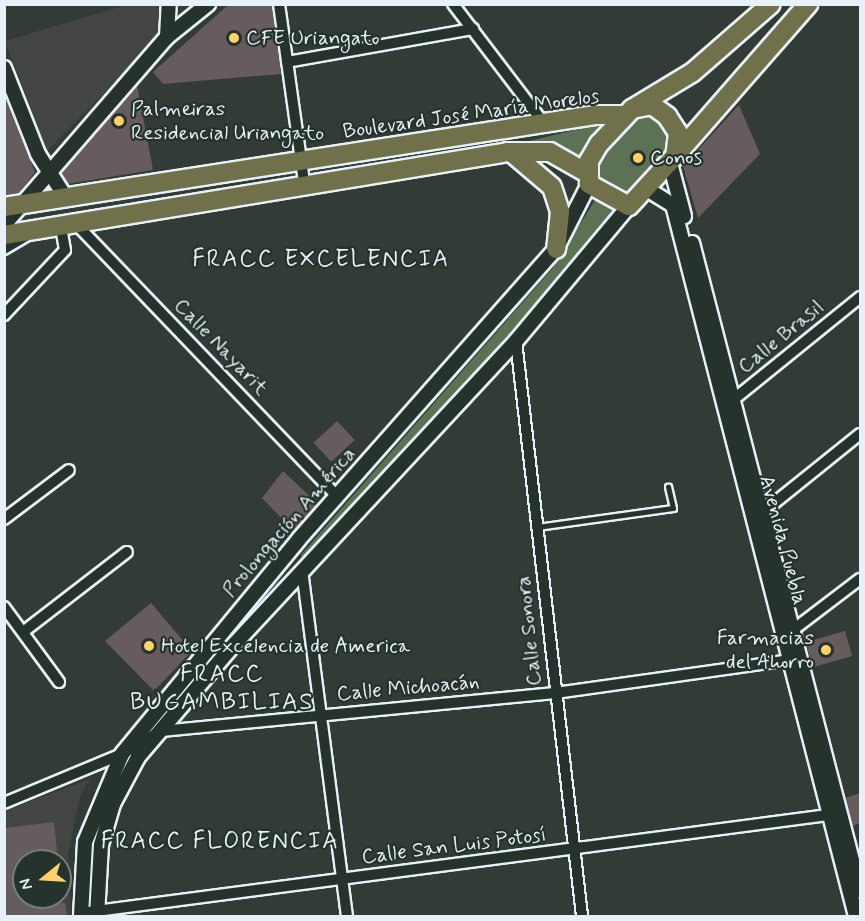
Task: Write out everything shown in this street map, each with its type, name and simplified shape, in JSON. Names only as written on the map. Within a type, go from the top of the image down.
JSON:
[{"type":"main road","points":[[771,4],[693,72],[628,112],[599,144],[588,179],[629,206],[647,189],[808,4]]},
{"type":"main road","points":[[628,112],[652,105],[667,116],[678,134],[672,160]]},
{"type":"main road","name":"Boulevard José María Morelos","points":[[4,207],[64,195],[546,126],[628,112]]},
{"type":"main road","points":[[508,152],[532,165],[552,187],[560,212],[556,249]]},
{"type":"main road","name":"Boulevard José María Morelos","points":[[4,235],[69,226],[304,183],[508,152],[550,152],[588,179]]},
{"type":"main road","points":[[64,195],[76,203],[69,226]]},
{"type":"main road","points":[[25,203],[31,232]]},
{"type":"street","points":[[4,225],[25,203],[49,170],[167,36],[208,4]]},
{"type":"street","points":[[279,4],[304,183]]},
{"type":"street","points":[[453,4],[546,126]]},
{"type":"street","points":[[169,5],[181,18],[192,17]]},
{"type":"street","points":[[167,36],[169,5]]},
{"type":"street","points":[[287,62],[473,29]]},
{"type":"street","points":[[4,68],[8,84],[49,170],[64,195]]},
{"type":"street","name":"Avenida Puebla","points":[[672,160],[731,402],[837,814],[861,891]]},
{"type":"street","name":"Prolongación América","points":[[81,915],[85,843],[122,754],[299,539],[556,249],[588,179]]},
{"type":"street","name":"Avenida Puebla","points":[[647,189],[672,205],[731,402]]},
{"type":"street","name":"Prolongación América","points":[[96,914],[101,845],[113,804],[138,757],[302,570],[516,340],[629,206]]},
{"type":"street","points":[[4,315],[64,250],[69,226]]},
{"type":"street","name":"Calle Nayarit","points":[[69,226],[337,496]]},
{"type":"street","points":[[4,249],[31,232]]},
{"type":"street","name":"Calle Brasil","points":[[731,402],[861,297]]},
{"type":"street","name":"Calle Sonora","points":[[516,340],[582,916]]},
{"type":"street","points":[[760,515],[861,434]]},
{"type":"street","points":[[4,519],[69,470]]},
{"type":"street","points":[[299,539],[347,916]]},
{"type":"street","points":[[23,632],[127,552]]},
{"type":"street","points":[[791,631],[861,579]]},
{"type":"street","points":[[4,607],[58,682]]},
{"type":"street","name":"Calle Michoacán","points":[[4,803],[122,754],[161,731],[555,693],[798,658]]},
{"type":"street","name":"Avenida Puebla","points":[[837,814],[856,916]]},
{"type":"street","name":"Calle San Luis Potosí","points":[[81,915],[342,878],[575,851],[837,814]]},
{"type":"lane","points":[[537,527],[673,508],[669,487]]},
{"type":"shaded area","points":[[126,5],[165,5],[165,32],[47,151],[5,41]]},
{"type":"shaded area","points":[[90,779],[80,796],[69,849],[12,849],[12,909],[71,909],[71,916],[5,916],[5,811]]},
{"type":"green space","points":[[655,112],[662,115],[675,146],[632,192],[624,194],[600,181],[598,167],[615,139],[637,118]]},
{"type":"green space","points":[[596,125],[602,128],[582,156],[529,141]]},
{"type":"green space","points":[[597,197],[619,212],[303,563],[301,555],[312,542],[552,269]]},
{"type":"building","name":"CFE Uriangato","points":[[229,4],[272,4],[281,74],[163,84],[153,72]]},
{"type":"building","name":"Palmeiras Residencial Uriangato","points":[[137,85],[153,170],[67,184],[61,173]]},
{"type":"building","points":[[4,94],[35,172],[19,193],[4,196]]},
{"type":"building","points":[[739,105],[760,154],[698,218],[683,166]]},
{"type":"building","points":[[337,421],[355,440],[331,462],[314,443]]},
{"type":"building","points":[[283,471],[318,504],[294,531],[262,498]]},
{"type":"building","name":"Hotel Excelencia de America","points":[[151,603],[192,651],[154,691],[105,641]]},
{"type":"building","name":"Farmacias del Ahorro","points":[[845,631],[852,656],[813,667],[806,642]]},
{"type":"building","points":[[861,793],[861,823],[852,826],[845,798]]},
{"type":"building","points":[[54,822],[57,849],[12,849],[12,909],[66,909],[67,916],[4,916],[4,828]]},
{"type":"place","name":"CFE Uriangato","points":[[234,38]]},
{"type":"place","name":"Palmeiras Residencial Uriangato","points":[[119,121]]},
{"type":"place","name":"Conos","points":[[638,158]]},
{"type":"place","name":"Hotel Excelencia de America","points":[[149,646]]},
{"type":"place","name":"Farmacias del Ahorro","points":[[826,650]]},
{"type":"district","name":"FRACC EXCELENCIA","points":[[321,260]]},
{"type":"district","name":"FRACC BUGAMBILIAS","points":[[222,689]]},
{"type":"district","name":"FRACC FLORENCIA","points":[[220,842]]}]
